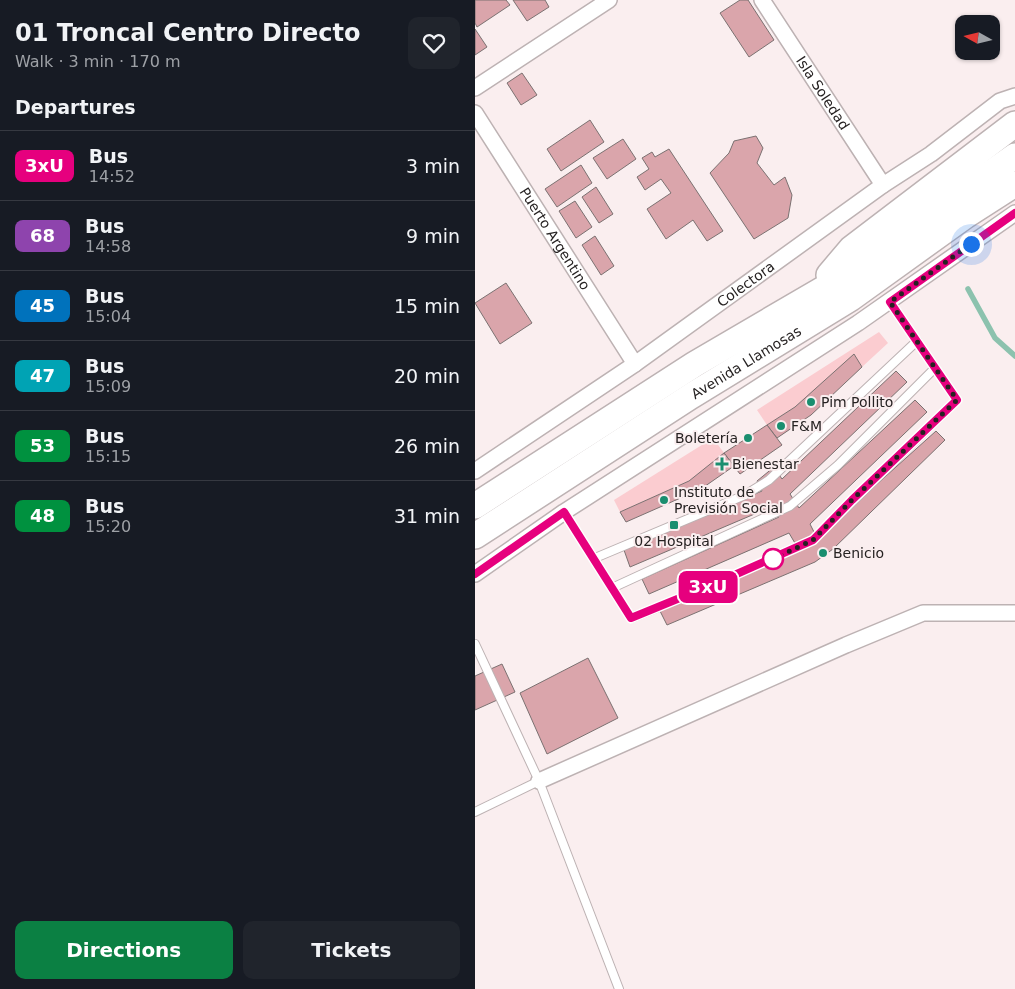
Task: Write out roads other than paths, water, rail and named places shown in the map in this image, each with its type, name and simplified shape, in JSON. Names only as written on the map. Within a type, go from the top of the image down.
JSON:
[{"type":"highway","points":[[810,296],[851,249],[1015,124]]},
{"type":"highway","name":"Avenida Llamosas","points":[[475,506],[695,364],[837,281],[1015,156]]},
{"type":"highway","name":"Avenida Llamosas","points":[[475,536],[691,396],[851,298],[965,216],[1015,184]]},
{"type":"highway","points":[[965,216],[1015,206]]},
{"type":"street","points":[[475,88],[609,0]]},
{"type":"street","name":"Isla Soledad","points":[[762,0],[883,185]]},
{"type":"street","name":"Colectora","points":[[475,471],[635,364],[883,185],[931,154],[1000,101],[1015,96]]},
{"type":"street","name":"Puerto Argentino","points":[[475,113],[635,364]]},
{"type":"street","points":[[475,574],[564,512],[724,411],[890,302],[1015,213]]},
{"type":"street","points":[[539,780],[923,613],[1015,613]]},
{"type":"lane","points":[[564,512],[595,558],[631,618],[813,540],[957,400],[890,302]]},
{"type":"lane","points":[[595,558],[745,494],[769,480],[917,341]]},
{"type":"lane","points":[[612,588],[790,506],[838,465],[935,368]]},
{"type":"lane","points":[[475,644],[539,780],[619,989]]},
{"type":"lane","points":[[475,812],[539,780]]},
{"type":"waterway","points":[[968,289],[995,338],[1015,356]]},
{"type":"place","name":"Pim Pollito","points":[[811,402]]},
{"type":"place","name":"F&M","points":[[781,426]]},
{"type":"place","name":"Boletería","points":[[748,438]]},
{"type":"place","name":"Bienestar","points":[[722,464]]},
{"type":"place","name":"Instituto de Previsión Social","points":[[664,500]]},
{"type":"place","name":"02 Hospital","points":[[674,525]]},
{"type":"place","name":"Benicio","points":[[823,553]]}]
